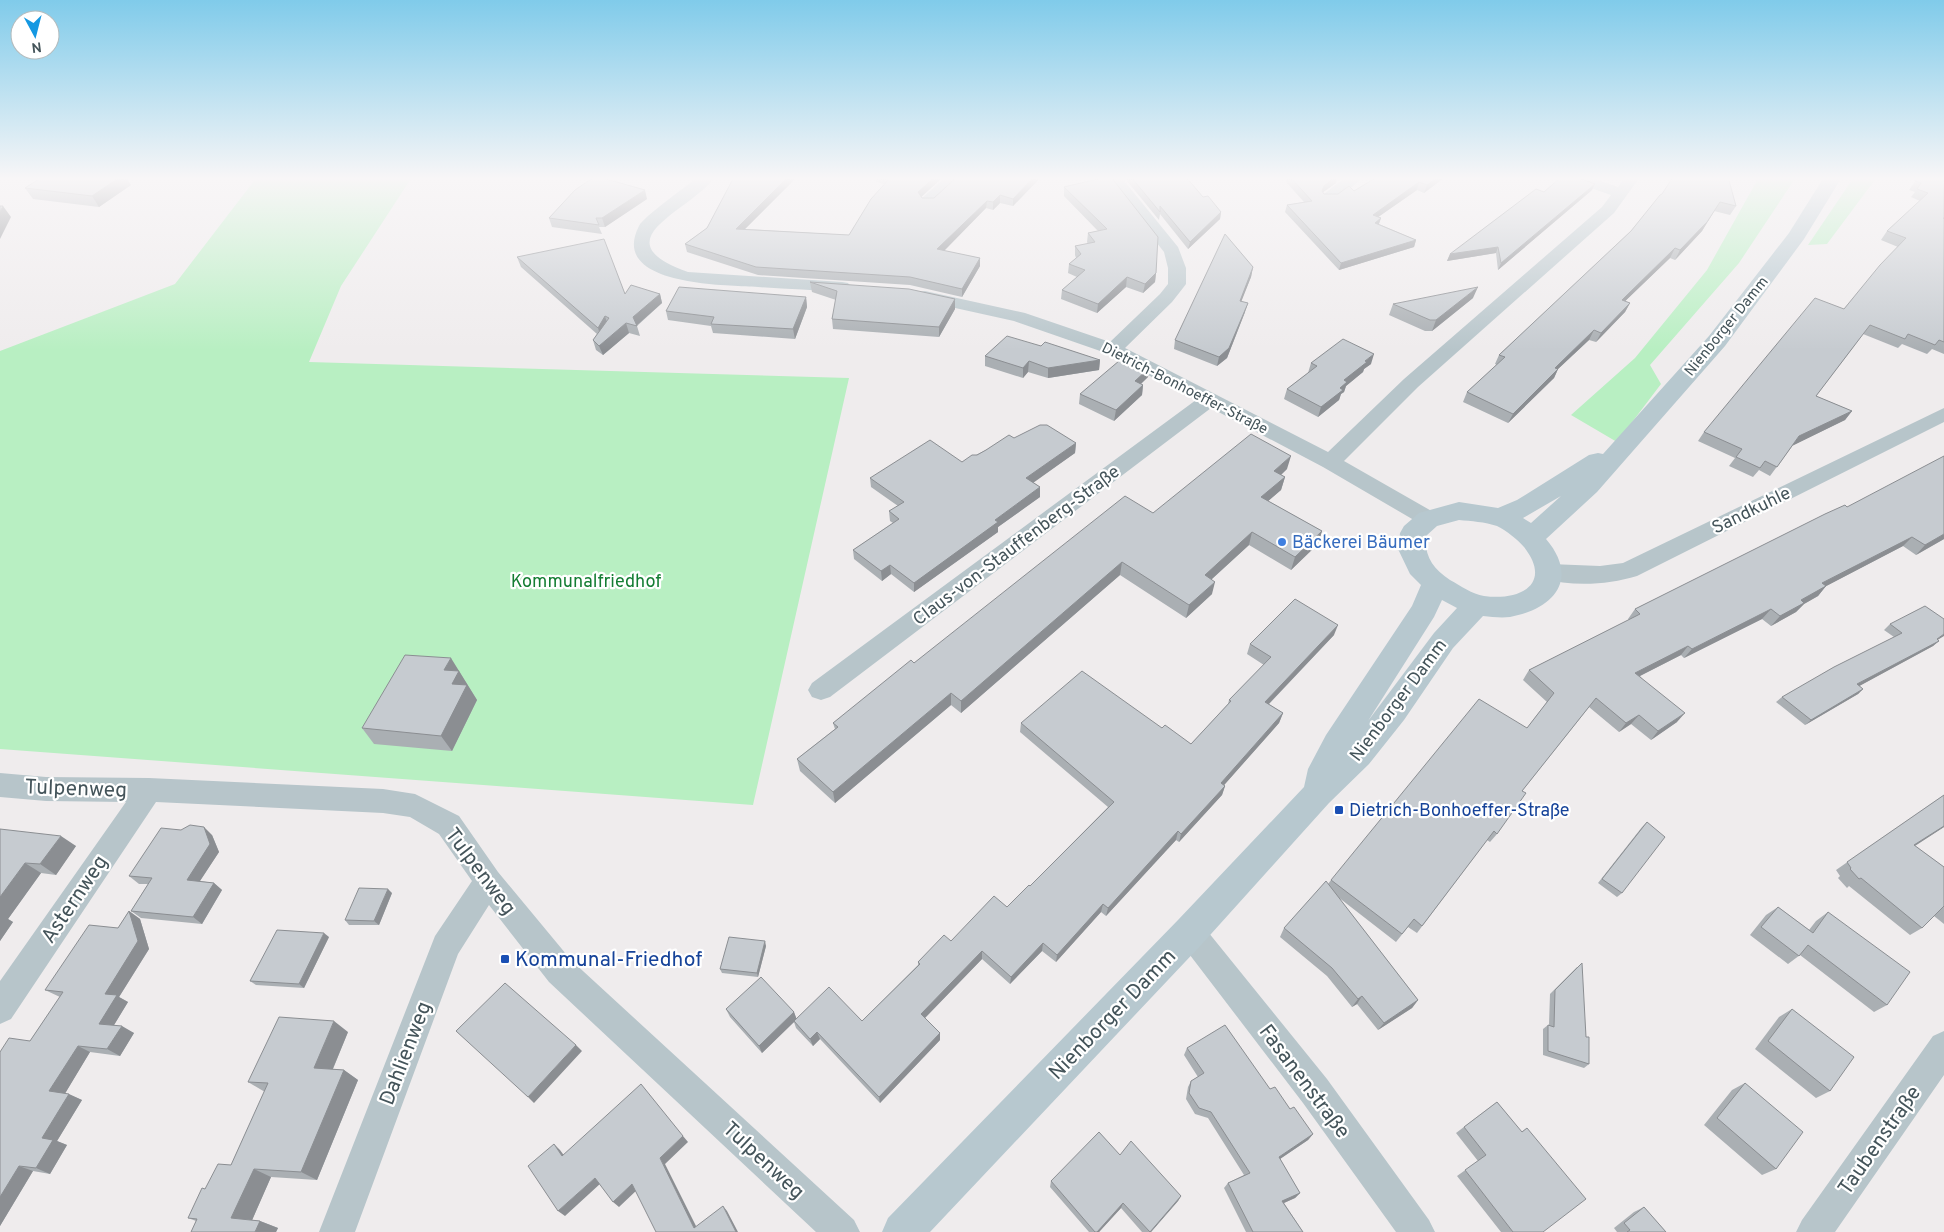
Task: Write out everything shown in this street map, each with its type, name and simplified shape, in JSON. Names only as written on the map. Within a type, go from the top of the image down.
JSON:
[{"type":"street","points":[[644,234],[641,243],[645,256],[661,268],[686,277],[860,288]]},
{"type":"street","points":[[1113,348],[1166,298],[1177,284],[1177,268],[1172,251],[1159,234]]},
{"type":"street","points":[[1330,462],[1412,383],[1580,234]]},
{"type":"street","name":"Nienborger Damm","points":[[1532,538],[1558,511],[1588,486],[1628,444],[1718,341],[1797,234]]},
{"type":"street","name":"Dietrich-Bonhoeffer-Straße","points":[[910,292],[1019,317],[1113,348],[1330,462],[1428,518]]},
{"type":"street","name":"Claus-von-Stauffenberg-Straße","points":[[821,690],[1211,399]]},
{"type":"street","name":"Sandkuhle","points":[[1550,572],[1586,577],[1608,576],[1629,570],[1944,414]]},
{"type":"street","name":"Nienborger Damm","points":[[1498,518],[1526,506],[1570,477],[1628,444]]},
{"type":"street","points":[[1459,511],[1478,513],[1516,525],[1532,538],[1547,560],[1550,572],[1547,586],[1537,598],[1521,605],[1501,608],[1478,605],[1435,584],[1426,577],[1416,564],[1411,551],[1412,538],[1416,528],[1428,518],[1440,513],[1459,511]]},
{"type":"street","name":"Nienborger Damm","points":[[1318,793],[1323,769],[1352,718],[1424,610],[1435,584]]},
{"type":"street","name":"Nienborger Damm","points":[[902,1232],[1190,932],[1318,793],[1336,779],[1365,748],[1453,627],[1478,605]]},
{"type":"street","name":"Tulpenweg","points":[[0,785],[46,789],[149,790],[383,801],[415,806],[449,825],[488,881],[560,971],[842,1232]]},
{"type":"street","name":"Asternweg","points":[[0,1008],[149,790]]},
{"type":"street","name":"Dahlienweg","points":[[337,1232],[446,946],[488,881]]},
{"type":"street","name":"Fasanenstraße","points":[[1190,932],[1315,1092],[1417,1232]]},
{"type":"street","name":"Taubenstraße","points":[[1814,1232],[1944,1047]]},
{"type":"green space","name":"Kommunalfriedhof","points":[[213,234],[375,234],[341,286],[309,362],[849,378],[753,805],[0,749],[0,351],[175,284]]},
{"type":"green space","points":[[1727,234],[1758,234],[1739,263],[1650,365],[1661,384],[1617,442],[1571,415],[1635,358],[1707,270]]},
{"type":"green space","points":[[1815,234],[1834,234],[1827,244],[1808,245]]},
{"type":"building","points":[[698,234],[952,234],[937,249],[980,258],[962,289],[910,277],[756,267],[685,244]]},
{"type":"building","points":[[1089,234],[1156,234],[1158,237],[1156,273],[1145,284],[1127,277],[1098,304],[1062,290],[1085,270],[1069,264],[1081,254],[1075,246],[1095,242]]},
{"type":"building","points":[[1184,234],[1198,234],[1190,242]]},
{"type":"building","points":[[1225,234],[1253,267],[1240,301],[1248,303],[1229,348],[1219,357],[1175,340]]},
{"type":"building","points":[[1314,234],[1403,234],[1416,240],[1341,263]]},
{"type":"building","points":[[1476,234],[1535,234],[1501,263],[1498,247],[1450,254]]},
{"type":"building","points":[[1627,234],[1695,234],[1680,250],[1675,248],[1622,300],[1630,303],[1601,333],[1594,330],[1555,368],[1558,369],[1513,414],[1467,392],[1505,357],[1499,355]]},
{"type":"building","points":[[1896,234],[1944,234],[1944,342],[1939,340],[1935,345],[1908,334],[1905,339],[1870,325],[1816,396],[1852,411],[1799,436],[1777,467],[1765,461],[1760,468],[1736,457],[1742,449],[1704,432],[1815,298],[1844,309],[1880,265],[1906,238]]},
{"type":"building","points":[[604,239],[625,294],[631,285],[660,294],[633,317],[637,326],[626,323],[599,346],[593,340],[609,318],[605,316],[598,328],[517,257]]},
{"type":"building","points":[[810,282],[909,289],[955,299],[939,327],[832,319],[837,291]]},
{"type":"building","points":[[679,287],[806,297],[793,329],[711,324],[714,317],[666,311]]},
{"type":"building","points":[[1478,287],[1436,320],[1430,320],[1393,304]]},
{"type":"building","points":[[1007,336],[1041,346],[1045,342],[1100,360],[1048,368],[1029,361],[1023,368],[985,356]]},
{"type":"building","points":[[1343,339],[1374,354],[1344,380],[1347,382],[1340,388],[1343,390],[1321,407],[1287,389],[1317,366],[1311,363]]},
{"type":"building","points":[[1126,355],[1150,367],[1135,381],[1143,385],[1116,410],[1080,394]]},
{"type":"building","points":[[1040,425],[1047,425],[1076,443],[1026,478],[1040,487],[995,520],[998,522],[914,583],[890,565],[881,571],[853,550],[899,519],[889,511],[904,502],[870,478],[930,440],[962,462],[972,455],[977,455],[986,450],[1009,435],[1014,438]]},
{"type":"building","points":[[1251,434],[1291,456],[1274,471],[1285,477],[1261,497],[1322,531],[1295,557],[1252,532],[1205,575],[1215,582],[1189,605],[1122,562],[961,701],[951,693],[833,792],[797,759],[838,727],[833,723],[911,660],[914,663],[1125,496],[1153,513]]},
{"type":"building","points":[[1944,456],[1944,534],[1925,545],[1912,537],[1822,583],[1826,586],[1801,600],[1804,603],[1780,616],[1771,609],[1692,649],[1688,646],[1635,673],[1685,713],[1658,731],[1639,715],[1626,723],[1596,698],[1522,791],[1526,793],[1497,834],[1494,831],[1422,926],[1414,919],[1402,934],[1331,880],[1479,699],[1527,728],[1554,693],[1529,670],[1640,614],[1635,609],[1825,514],[1845,505],[1847,507]]},
{"type":"building","points":[[1295,599],[1338,625],[1265,702],[1283,713],[1221,783],[1225,786],[1181,834],[1178,831],[1108,908],[1103,904],[1057,955],[1043,943],[1011,977],[982,951],[921,1014],[940,1033],[879,1097],[817,1032],[810,1039],[794,1021],[829,987],[862,1021],[920,964],[918,962],[944,935],[951,941],[994,896],[1007,907],[1114,802],[1021,723],[1082,671],[1162,728],[1165,725],[1191,744],[1231,701],[1229,700],[1271,657],[1250,644]]},
{"type":"building","points":[[1925,606],[1944,619],[1944,634],[1937,639],[1939,641],[1857,684],[1863,689],[1811,720],[1782,697],[1834,667],[1902,633],[1890,624]]},
{"type":"building","points":[[405,655],[451,658],[444,670],[459,671],[452,684],[467,685],[441,736],[362,728]]},
{"type":"building","points":[[1944,795],[1944,826],[1914,845],[1944,867],[1944,906],[1922,928],[1861,878],[1859,879],[1850,869],[1847,862]]},
{"type":"building","points":[[1647,822],[1665,837],[1622,893],[1602,879]]},
{"type":"building","points":[[190,825],[204,827],[210,844],[187,880],[214,883],[193,917],[131,911],[152,878],[129,876],[161,828],[181,830]]},
{"type":"building","points":[[0,829],[61,836],[40,864],[25,863],[0,897]]},
{"type":"building","points":[[1326,881],[1418,1000],[1384,1023],[1362,996],[1358,999],[1332,968],[1284,928]]},
{"type":"building","points":[[359,888],[388,889],[374,921],[345,920]]},
{"type":"building","points":[[1778,907],[1813,933],[1828,912],[1910,972],[1887,1005],[1808,945],[1799,956],[1761,927]]},
{"type":"building","points":[[129,911],[138,941],[105,994],[117,995],[99,1024],[122,1026],[107,1049],[78,1046],[49,1091],[69,1094],[42,1138],[53,1140],[36,1168],[19,1166],[0,1197],[0,1052],[9,1038],[30,1041],[63,992],[45,990],[89,925],[118,928]]},
{"type":"building","points":[[277,930],[324,933],[299,984],[250,981]]},
{"type":"building","points":[[729,937],[765,941],[757,973],[720,969]]},
{"type":"building","points":[[1582,963],[1586,1037],[1589,1037],[1589,1064],[1548,1051],[1548,1025],[1554,1027],[1555,990]]},
{"type":"building","points":[[761,977],[794,1012],[759,1046],[726,1009]]},
{"type":"building","points":[[505,983],[576,1045],[528,1097],[456,1031]]},
{"type":"building","points":[[1792,1009],[1854,1057],[1830,1091],[1768,1041]]},
{"type":"building","points":[[279,1017],[334,1021],[314,1068],[344,1070],[301,1172],[254,1169],[231,1218],[260,1221],[255,1232],[191,1232],[197,1219],[188,1218],[202,1188],[205,1189],[218,1164],[231,1165],[268,1083],[248,1082]]},
{"type":"building","points":[[1225,1025],[1270,1089],[1275,1087],[1290,1109],[1294,1107],[1313,1134],[1279,1157],[1300,1193],[1282,1201],[1303,1232],[1253,1232],[1228,1183],[1250,1173],[1211,1112],[1199,1108],[1189,1093],[1191,1081],[1204,1073],[1187,1048]]},
{"type":"building","points":[[1745,1083],[1803,1132],[1776,1169],[1717,1118]]},
{"type":"building","points":[[641,1084],[683,1136],[660,1158],[694,1228],[723,1206],[736,1232],[656,1232],[632,1184],[613,1202],[595,1178],[558,1211],[528,1166],[554,1144],[562,1156]]},
{"type":"building","points":[[1497,1102],[1522,1132],[1527,1128],[1586,1199],[1543,1232],[1513,1232],[1465,1170],[1486,1155],[1464,1127]]},
{"type":"building","points":[[1099,1132],[1120,1155],[1131,1141],[1181,1196],[1150,1232],[1123,1203],[1095,1232],[1051,1181]]},
{"type":"building","points":[[1644,1207],[1666,1232],[1627,1232],[1630,1230],[1624,1223]]},
{"type":"place","name":"Bäckerei Bäumer","points":[[1282,542]]},
{"type":"place","name":"Dietrich-Bonhoeffer-Straße","points":[[1339,810]]},
{"type":"place","name":"Kommunal-Friedhof","points":[[505,959]]}]
